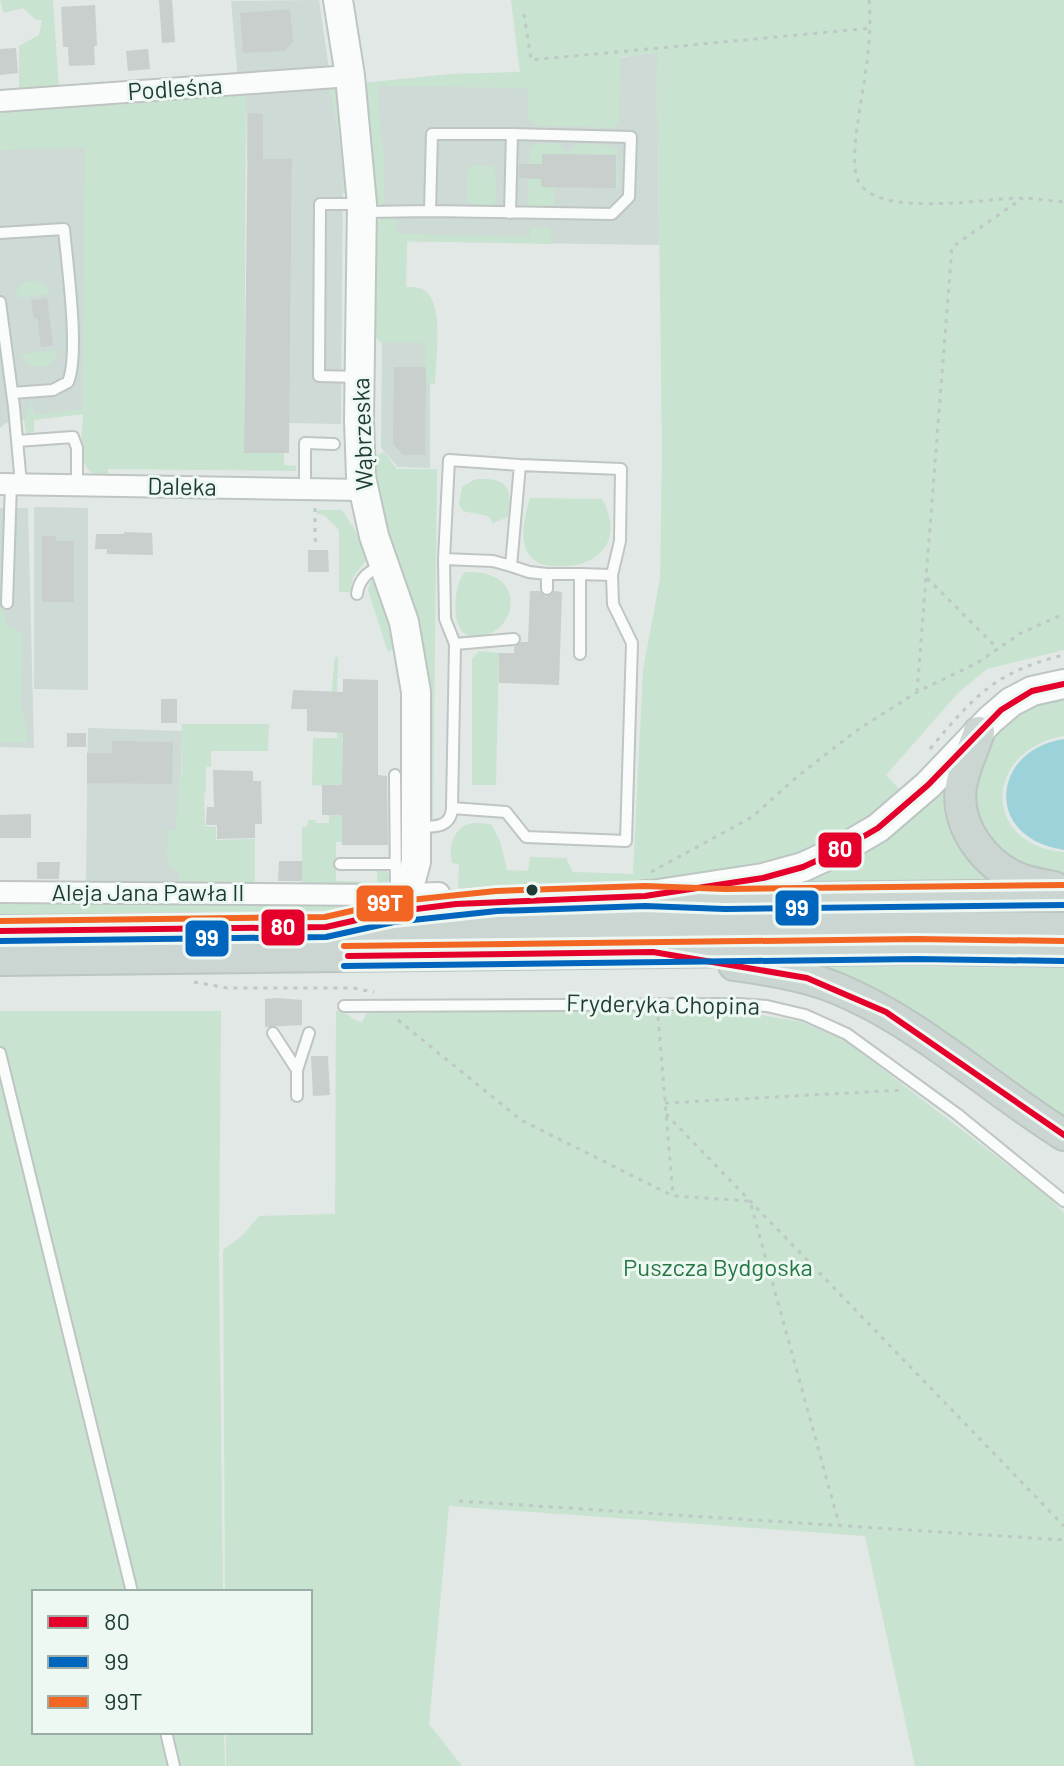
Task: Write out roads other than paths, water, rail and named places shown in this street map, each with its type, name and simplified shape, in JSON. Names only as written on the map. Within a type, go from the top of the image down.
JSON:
[{"type":"main road","points":[[979,732],[961,785],[962,809],[973,839],[984,854],[1014,876],[1064,892]]},
{"type":"main road","points":[[648,884],[725,899],[1064,892]]},
{"type":"main road","points":[[326,927],[398,900]]},
{"type":"main road","points":[[326,927],[716,925],[1064,928]]},
{"type":"main road","name":"Aleja Jana Pawła II","points":[[0,931],[326,927]]},
{"type":"main road","points":[[0,960],[916,949],[1064,951]]},
{"type":"main road","points":[[653,952],[807,978],[855,997],[918,1032],[1064,1135]]},
{"type":"street","name":"Wąbrzeska","points":[[338,0],[350,76],[362,208],[359,440],[363,490],[374,536],[404,622],[414,671],[417,709],[416,827],[398,900]]},
{"type":"street","name":"Podleśna","points":[[0,101],[350,76]]},
{"type":"street","name":"Daleka","points":[[11,484],[363,490]]},
{"type":"street","points":[[398,900],[763,878],[803,867],[878,828],[903,808],[1001,710],[1020,697],[1064,684]]},
{"type":"street","points":[[406,863],[448,898]]},
{"type":"street","name":"Aleja Jana Pawła II","points":[[0,892],[398,900]]},
{"type":"lane","points":[[360,377],[319,376],[320,204],[430,211],[612,214],[629,197],[631,137],[432,134],[430,211]]},
{"type":"lane","points":[[510,213],[512,134]]},
{"type":"lane","points":[[0,233],[64,229],[71,316],[72,373],[68,382],[53,390],[12,393]]},
{"type":"lane","points":[[0,302],[17,441],[11,484],[7,603]]},
{"type":"lane","points":[[17,441],[73,437],[77,448],[77,485]]},
{"type":"lane","points":[[305,490],[305,443],[334,444]]},
{"type":"lane","points":[[416,827],[441,826],[452,816],[452,808],[455,644],[445,619],[444,559],[449,460],[621,469],[620,541],[612,575],[613,604],[632,643],[626,841],[526,837],[506,812],[452,808]]},
{"type":"lane","points":[[511,566],[520,465]]},
{"type":"lane","points":[[444,559],[493,561],[547,574],[612,575]]},
{"type":"lane","points":[[357,594],[366,574],[384,565]]},
{"type":"lane","points":[[547,574],[547,589]]},
{"type":"lane","points":[[580,574],[580,654]]},
{"type":"lane","points":[[455,644],[514,639]]},
{"type":"lane","points":[[340,864],[406,863],[395,775]]},
{"type":"lane","points":[[225,958],[229,928]]},
{"type":"lane","name":"Fryderyka Chopina","points":[[344,1006],[657,1003],[767,1006],[805,1015],[847,1034],[923,1089],[1064,1201]]},
{"type":"lane","points":[[273,1033],[297,1070]]},
{"type":"lane","points":[[297,1096],[297,1070],[309,1033]]},
{"type":"lane","points":[[0,1053],[132,1590]]},
{"type":"lane","points":[[166,1734],[174,1766]]},
{"type":"water","points":[[1064,739],[1064,850],[1038,842],[1019,829],[1009,812],[1006,794],[1011,775],[1022,759],[1040,746]]},
{"type":"park label","name":"Puszcza Bydgoska","points":[[718,1268]]}]
